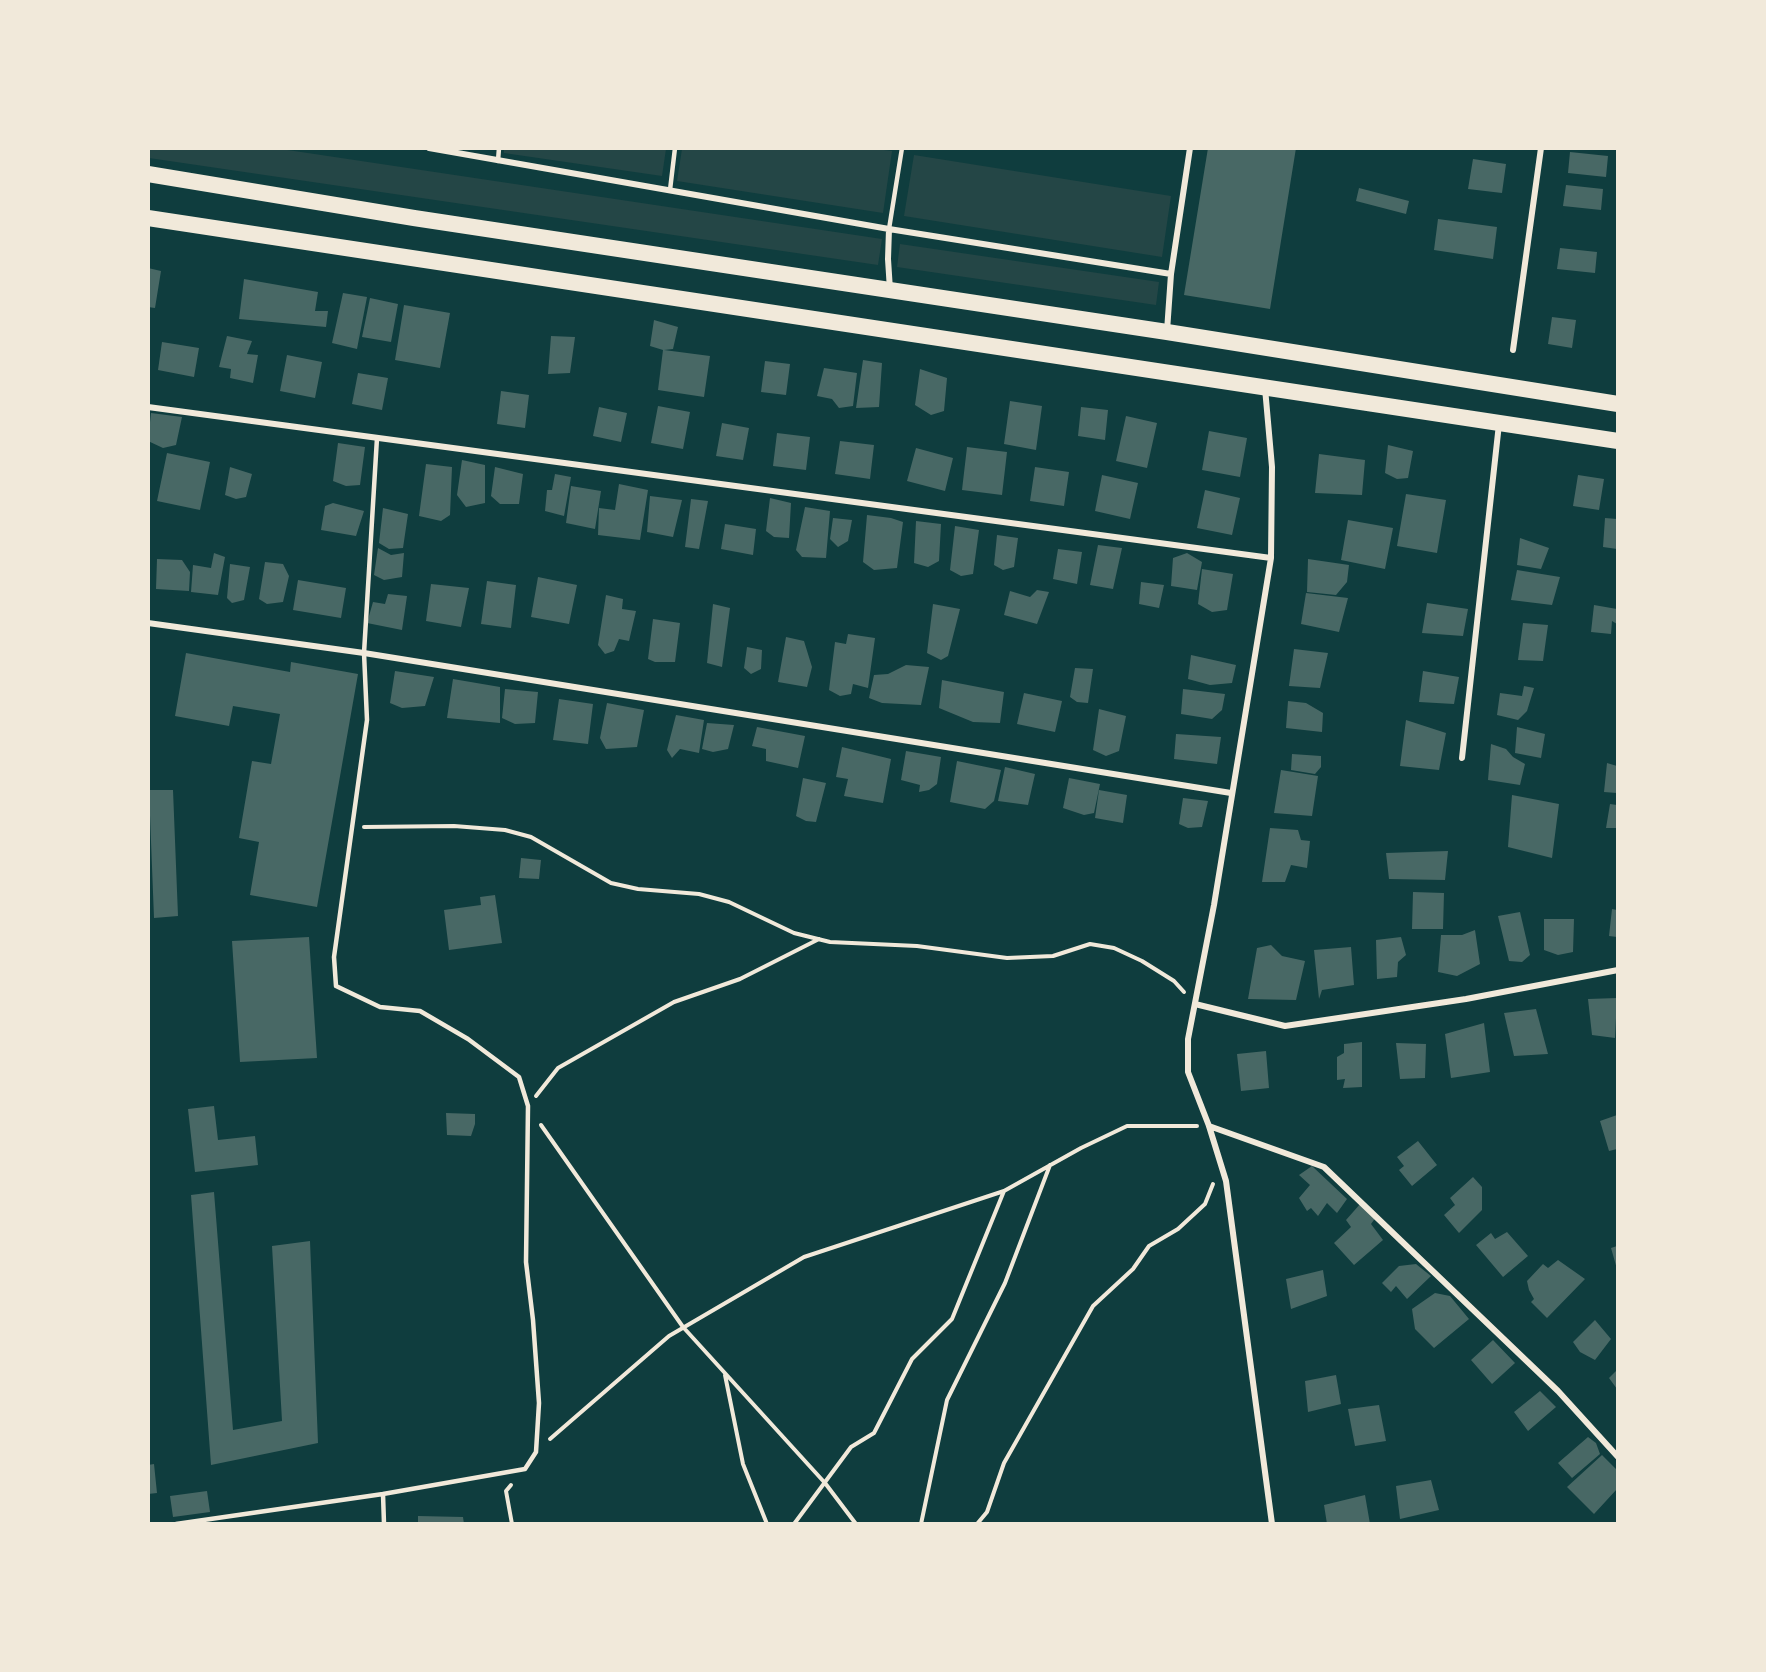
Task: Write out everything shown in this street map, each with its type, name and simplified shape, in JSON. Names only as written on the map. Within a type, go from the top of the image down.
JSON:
[{"type":"highway","points":[[148,174],[414,218],[1167,332],[1617,404]]},
{"type":"highway","points":[[148,218],[1617,441]]},
{"type":"street","points":[[429,148],[889,229],[1171,274]]},
{"type":"street","points":[[1167,332],[1171,274],[1190,148]]},
{"type":"street","points":[[1513,350],[1541,148]]},
{"type":"street","points":[[889,229],[888,259],[891,291]]},
{"type":"street","points":[[1265,388],[1272,467],[1271,558],[1214,905],[1188,1039],[1188,1072],[1209,1126],[1226,1180],[1272,1524]]},
{"type":"street","points":[[148,407],[1271,558]]},
{"type":"street","points":[[1462,758],[1500,423]]},
{"type":"street","points":[[148,622],[364,653],[1232,793]]},
{"type":"street","points":[[1195,1004],[1285,1026],[1466,999],[1617,970]]},
{"type":"street","points":[[1209,1126],[1324,1167],[1558,1391],[1617,1457]]},
{"type":"lane","points":[[498,160],[499,148]]},
{"type":"lane","points":[[670,190],[675,148]]},
{"type":"lane","points":[[889,229],[902,148]]},
{"type":"lane","points":[[176,1524],[383,1494],[525,1469],[536,1452],[539,1403],[526,1262],[528,1106],[519,1077],[468,1040],[420,1011],[380,1007],[336,986],[334,957],[367,720],[364,653],[377,438]]},
{"type":"lane","points":[[383,1494],[384,1524]]},
{"type":"path","points":[[352,827],[454,826],[505,830],[531,837],[611,883],[639,889],[699,894],[729,902],[794,933],[830,942],[917,946],[1007,958],[1053,956],[1090,944],[1114,948],[1142,961],[1174,981],[1195,1004]]},
{"type":"path","points":[[819,939],[740,979],[674,1002],[558,1068],[528,1106],[586,1192],[683,1327],[825,1483],[856,1524]]},
{"type":"path","points":[[536,1452],[669,1336],[804,1257],[1004,1191],[1127,1126],[1209,1126]]},
{"type":"path","points":[[977,1524],[987,1512],[1004,1463],[1093,1306],[1133,1269],[1149,1246],[1178,1229],[1205,1204],[1221,1164]]},
{"type":"path","points":[[921,1524],[947,1400],[1005,1283],[1050,1165]]},
{"type":"path","points":[[794,1524],[851,1447],[874,1433],[912,1359],[952,1319],[1004,1191]]},
{"type":"path","points":[[725,1374],[743,1464],[767,1524]]},
{"type":"path","points":[[512,1524],[506,1491],[525,1469]]},
{"type":"shaded area","points":[[149,148],[281,149],[882,239],[878,265],[149,158]]},
{"type":"shaded area","points":[[666,148],[662,176],[504,153],[504,149]]},
{"type":"shaded area","points":[[682,149],[876,149],[892,151],[883,213],[677,181]]},
{"type":"shaded area","points":[[914,155],[1171,196],[1162,257],[904,216]]},
{"type":"shaded area","points":[[900,244],[1159,282],[1156,305],[897,267]]},
{"type":"building","points":[[1208,148],[1296,148],[1270,309],[1184,295]]},
{"type":"building","points":[[1570,152],[1608,156],[1606,177],[1568,173]]},
{"type":"building","points":[[1473,159],[1506,164],[1502,193],[1468,189]]},
{"type":"building","points":[[1566,185],[1603,189],[1601,210],[1563,206]]},
{"type":"building","points":[[1359,188],[1409,201],[1406,214],[1356,201]]},
{"type":"building","points":[[1438,219],[1497,227],[1493,259],[1434,250]]},
{"type":"building","points":[[1560,248],[1597,252],[1595,273],[1557,269]]},
{"type":"building","points":[[148,268],[161,271],[155,308],[148,307]]},
{"type":"building","points":[[244,279],[318,292],[315,311],[328,311],[326,327],[239,319]]},
{"type":"building","points":[[343,293],[367,297],[357,349],[332,343]]},
{"type":"building","points":[[370,298],[398,304],[391,342],[362,337]]},
{"type":"building","points":[[404,305],[450,313],[440,368],[395,360]]},
{"type":"building","points":[[1552,317],[1576,320],[1572,348],[1548,344]]},
{"type":"building","points":[[654,320],[678,327],[673,349],[664,350],[710,356],[704,397],[658,390],[663,350],[650,346]]},
{"type":"building","points":[[227,336],[252,341],[247,354],[258,355],[253,383],[230,378],[231,369],[219,367]]},
{"type":"building","points":[[551,336],[575,337],[570,373],[548,374]]},
{"type":"building","points":[[162,342],[199,348],[194,377],[158,370]]},
{"type":"building","points":[[287,355],[322,362],[315,398],[280,391]]},
{"type":"building","points":[[863,360],[882,363],[879,407],[856,408]]},
{"type":"building","points":[[765,361],[790,364],[786,395],[761,392]]},
{"type":"building","points":[[824,368],[857,373],[853,406],[839,408],[832,399],[817,396]]},
{"type":"building","points":[[920,369],[947,378],[944,411],[931,415],[915,405]]},
{"type":"building","points":[[358,373],[388,378],[382,410],[352,404]]},
{"type":"building","points":[[501,391],[529,395],[525,428],[497,424]]},
{"type":"building","points":[[1010,401],[1042,406],[1036,450],[1004,444]]},
{"type":"building","points":[[658,406],[690,412],[683,449],[651,443]]},
{"type":"building","points":[[599,407],[627,413],[621,442],[593,436]]},
{"type":"building","points":[[1081,407],[1108,410],[1105,440],[1078,436]]},
{"type":"building","points":[[151,413],[182,417],[176,445],[163,448],[148,441]]},
{"type":"building","points":[[1126,416],[1157,423],[1147,468],[1116,461]]},
{"type":"building","points":[[722,423],[749,428],[743,460],[716,456]]},
{"type":"building","points":[[1209,431],[1247,438],[1240,477],[1202,470]]},
{"type":"building","points":[[777,433],[810,437],[806,470],[773,466]]},
{"type":"building","points":[[840,441],[874,445],[870,479],[835,474]]},
{"type":"building","points":[[338,443],[365,447],[360,485],[346,486],[333,481]]},
{"type":"building","points":[[1388,445],[1413,451],[1408,478],[1397,479],[1385,473]]},
{"type":"building","points":[[967,447],[1007,452],[1002,495],[962,490]]},
{"type":"building","points":[[916,448],[953,458],[945,491],[907,481]]},
{"type":"building","points":[[167,453],[210,462],[200,510],[157,501]]},
{"type":"building","points":[[1319,454],[1365,460],[1362,495],[1315,493]]},
{"type":"building","points":[[462,460],[485,465],[485,503],[466,507],[457,495]]},
{"type":"building","points":[[426,464],[452,467],[450,515],[441,521],[419,516]]},
{"type":"building","points":[[230,467],[252,474],[246,497],[236,499],[225,495]]},
{"type":"building","points":[[495,467],[523,474],[519,504],[500,504],[491,496]]},
{"type":"building","points":[[1035,467],[1069,472],[1064,506],[1030,501]]},
{"type":"building","points":[[555,474],[571,477],[564,516],[545,511],[547,490],[552,490]]},
{"type":"building","points":[[1102,475],[1138,483],[1130,519],[1095,511]]},
{"type":"building","points":[[1578,475],[1604,479],[1599,510],[1573,506]]},
{"type":"building","points":[[619,484],[648,490],[640,540],[598,535],[599,508],[615,510]]},
{"type":"building","points":[[571,486],[601,491],[595,529],[566,523]]},
{"type":"building","points":[[1205,490],[1240,498],[1232,535],[1197,528]]},
{"type":"building","points":[[1406,494],[1446,500],[1437,553],[1397,546]]},
{"type":"building","points":[[650,496],[682,500],[673,537],[647,532]]},
{"type":"building","points":[[770,498],[791,503],[789,538],[774,537],[766,531]]},
{"type":"building","points":[[691,499],[708,501],[699,549],[685,547]]},
{"type":"building","points":[[333,503],[364,511],[356,536],[321,530],[325,506]]},
{"type":"building","points":[[805,507],[830,511],[826,558],[802,557],[796,550]]},
{"type":"building","points":[[383,508],[408,514],[403,548],[389,549],[379,543]]},
{"type":"building","points":[[867,515],[903,522],[897,568],[874,570],[863,562]]},
{"type":"building","points":[[833,518],[852,520],[848,541],[838,547],[830,539]]},
{"type":"building","points":[[1605,518],[1617,519],[1617,549],[1603,547]]},
{"type":"building","points":[[1348,520],[1393,528],[1385,569],[1341,560]]},
{"type":"building","points":[[916,521],[941,524],[939,561],[928,567],[914,563]]},
{"type":"building","points":[[725,524],[756,529],[753,555],[721,549]]},
{"type":"building","points":[[955,526],[979,530],[973,574],[961,576],[950,570]]},
{"type":"building","points":[[997,535],[1018,538],[1014,567],[1003,570],[994,565]]},
{"type":"building","points":[[1520,538],[1549,548],[1541,569],[1517,565]]},
{"type":"building","points":[[1098,545],[1122,548],[1113,589],[1090,585]]},
{"type":"building","points":[[378,548],[391,555],[404,553],[402,577],[384,580],[374,575]]},
{"type":"building","points":[[1058,549],[1082,552],[1077,584],[1053,579]]},
{"type":"building","points":[[214,553],[225,557],[218,595],[191,592],[193,565],[211,568]]},
{"type":"building","points":[[1187,553],[1202,562],[1197,590],[1171,586],[1173,558]]},
{"type":"building","points":[[157,559],[182,560],[190,572],[189,591],[156,589]]},
{"type":"building","points":[[1308,559],[1349,565],[1347,582],[1336,595],[1307,592]]},
{"type":"building","points":[[265,562],[283,564],[289,576],[283,602],[267,604],[259,599]]},
{"type":"building","points":[[230,564],[250,567],[244,600],[232,603],[227,598]]},
{"type":"building","points":[[1202,569],[1233,574],[1227,610],[1212,612],[1198,604]]},
{"type":"building","points":[[1517,570],[1560,577],[1552,605],[1511,600]]},
{"type":"building","points":[[538,577],[577,585],[569,624],[531,617]]},
{"type":"building","points":[[298,580],[346,588],[341,618],[293,610]]},
{"type":"building","points":[[487,581],[516,585],[511,628],[481,624]]},
{"type":"building","points":[[1141,582],[1164,585],[1159,608],[1139,604]]},
{"type":"building","points":[[431,584],[469,588],[461,627],[426,621]]},
{"type":"building","points":[[1037,590],[1049,592],[1037,624],[1004,615],[1010,591],[1030,597]]},
{"type":"building","points":[[1306,593],[1348,598],[1339,632],[1301,624]]},
{"type":"building","points":[[388,594],[407,596],[402,630],[367,623],[373,602],[385,604]]},
{"type":"building","points":[[606,595],[623,599],[622,609],[636,611],[629,641],[619,639],[614,651],[605,654],[598,645]]},
{"type":"building","points":[[1427,603],[1468,609],[1463,636],[1422,633]]},
{"type":"building","points":[[713,604],[730,608],[722,667],[707,663]]},
{"type":"building","points":[[933,604],[960,609],[948,656],[941,660],[927,653]]},
{"type":"building","points":[[1594,605],[1617,609],[1617,624],[1612,621],[1611,634],[1591,632]]},
{"type":"building","points":[[653,619],[680,623],[675,662],[655,662],[648,659]]},
{"type":"building","points":[[1523,623],[1548,625],[1543,661],[1518,660]]},
{"type":"building","points":[[848,634],[875,638],[868,688],[853,684],[851,694],[840,696],[829,690],[835,642],[846,644]]},
{"type":"building","points":[[786,637],[804,641],[812,667],[807,687],[778,682]]},
{"type":"building","points":[[747,647],[762,650],[761,669],[751,674],[744,668]]},
{"type":"building","points":[[1294,649],[1328,653],[1320,688],[1289,686]]},
{"type":"building","points":[[186,653],[290,672],[291,662],[358,674],[317,907],[250,895],[259,842],[239,838],[252,761],[271,764],[280,714],[233,706],[229,726],[175,716]]},
{"type":"building","points":[[1191,655],[1236,665],[1232,683],[1210,685],[1188,679]]},
{"type":"building","points":[[906,665],[929,667],[921,705],[882,703],[869,698],[874,675],[888,674]]},
{"type":"building","points":[[1075,668],[1093,669],[1088,703],[1077,702],[1070,697]]},
{"type":"building","points":[[395,671],[434,677],[425,706],[402,708],[390,703]]},
{"type":"building","points":[[1423,671],[1459,677],[1454,704],[1419,702]]},
{"type":"building","points":[[453,679],[500,687],[500,723],[447,718]]},
{"type":"building","points":[[942,680],[1004,692],[1000,723],[973,722],[939,708]]},
{"type":"building","points":[[1524,686],[1534,688],[1527,711],[1518,720],[1497,715],[1500,693],[1522,696]]},
{"type":"building","points":[[505,689],[538,692],[535,723],[515,724],[502,718]]},
{"type":"building","points":[[1183,689],[1225,694],[1222,710],[1212,719],[1181,714]]},
{"type":"building","points":[[1024,693],[1062,701],[1055,732],[1017,724]]},
{"type":"building","points":[[559,699],[593,704],[588,744],[553,740]]},
{"type":"building","points":[[1288,701],[1306,703],[1323,713],[1322,732],[1286,728]]},
{"type":"building","points":[[607,703],[644,710],[637,747],[606,749],[600,738]]},
{"type":"building","points":[[1099,709],[1126,716],[1119,751],[1106,756],[1093,750]]},
{"type":"building","points":[[676,715],[704,720],[699,753],[680,749],[672,758],[667,750]]},
{"type":"building","points":[[1406,720],[1446,733],[1439,770],[1400,766]]},
{"type":"building","points":[[707,723],[734,725],[728,749],[713,752],[702,749]]},
{"type":"building","points":[[757,727],[805,736],[798,768],[766,761],[766,749],[752,746]]},
{"type":"building","points":[[1517,727],[1545,734],[1541,758],[1515,753]]},
{"type":"building","points":[[1176,734],[1221,737],[1217,764],[1174,759]]},
{"type":"building","points":[[1491,744],[1506,749],[1513,757],[1525,764],[1520,785],[1488,780]]},
{"type":"building","points":[[842,747],[891,759],[883,803],[844,796],[848,779],[836,777]]},
{"type":"building","points":[[906,751],[941,757],[937,784],[929,790],[919,792],[920,785],[901,780]]},
{"type":"building","points":[[1292,754],[1321,756],[1321,767],[1315,774],[1291,770]]},
{"type":"building","points":[[957,761],[1001,770],[994,801],[985,809],[950,802]]},
{"type":"building","points":[[1607,763],[1617,766],[1617,793],[1604,792]]},
{"type":"building","points":[[1005,767],[1035,774],[1028,805],[998,801]]},
{"type":"building","points":[[1281,770],[1318,776],[1312,816],[1274,813]]},
{"type":"building","points":[[803,778],[826,783],[816,822],[806,821],[796,816]]},
{"type":"building","points":[[1069,778],[1100,784],[1094,813],[1084,815],[1063,808]]},
{"type":"building","points":[[149,790],[173,790],[178,916],[154,918]]},
{"type":"building","points":[[1099,790],[1127,795],[1123,823],[1095,818]]},
{"type":"building","points":[[1512,795],[1559,804],[1552,858],[1508,847]]},
{"type":"building","points":[[1183,798],[1208,801],[1202,827],[1188,828],[1179,824]]},
{"type":"building","points":[[1610,804],[1617,805],[1617,828],[1606,828]]},
{"type":"building","points":[[1270,828],[1298,830],[1301,840],[1310,841],[1307,868],[1291,865],[1285,882],[1262,882]]},
{"type":"building","points":[[1448,851],[1445,880],[1389,879],[1386,853]]},
{"type":"building","points":[[521,858],[541,860],[539,879],[519,878]]},
{"type":"building","points":[[1413,892],[1444,893],[1443,929],[1412,929]]},
{"type":"building","points":[[495,895],[502,943],[449,950],[444,910],[481,905],[480,897]]},
{"type":"building","points":[[1612,909],[1617,910],[1617,937],[1609,936]]},
{"type":"building","points":[[1520,912],[1530,955],[1522,962],[1509,961],[1498,916]]},
{"type":"building","points":[[1544,919],[1574,919],[1573,952],[1558,955],[1544,950]]},
{"type":"building","points":[[1475,930],[1480,964],[1457,976],[1438,972],[1441,935],[1462,935]]},
{"type":"building","points":[[309,937],[317,1058],[240,1062],[232,941]]},
{"type":"building","points":[[1401,937],[1406,955],[1398,962],[1397,977],[1377,979],[1376,940]]},
{"type":"building","points":[[1271,945],[1282,956],[1305,961],[1296,1000],[1248,999],[1257,948]]},
{"type":"building","points":[[1351,947],[1354,985],[1322,990],[1319,999],[1314,950]]},
{"type":"building","points":[[1617,998],[1615,1038],[1592,1035],[1588,999]]},
{"type":"building","points":[[1536,1009],[1548,1054],[1514,1056],[1504,1013]]},
{"type":"building","points":[[1484,1023],[1490,1072],[1451,1078],[1445,1034]]},
{"type":"building","points":[[1362,1042],[1362,1087],[1343,1088],[1345,1079],[1337,1080],[1337,1057],[1344,1053],[1344,1044]]},
{"type":"building","points":[[1396,1043],[1426,1044],[1425,1078],[1400,1079]]},
{"type":"building","points":[[1266,1051],[1269,1088],[1241,1091],[1237,1054]]},
{"type":"building","points":[[214,1106],[218,1140],[255,1136],[258,1165],[195,1172],[188,1109]]},
{"type":"building","points":[[446,1113],[475,1114],[471,1136],[447,1135]]},
{"type":"building","points":[[1617,1115],[1617,1149],[1609,1151],[1600,1121]]},
{"type":"building","points":[[1418,1141],[1437,1165],[1412,1186],[1399,1170],[1404,1166],[1397,1157]]},
{"type":"building","points":[[1312,1166],[1347,1199],[1337,1213],[1327,1203],[1318,1216],[1311,1208],[1307,1211],[1299,1198],[1310,1185],[1299,1175]]},
{"type":"building","points":[[1473,1177],[1482,1187],[1482,1210],[1459,1233],[1444,1215],[1455,1205],[1450,1198]]},
{"type":"building","points":[[214,1192],[233,1430],[282,1421],[272,1246],[310,1241],[318,1443],[211,1465],[191,1195]]},
{"type":"building","points":[[1361,1203],[1376,1217],[1371,1224],[1383,1240],[1354,1265],[1334,1243],[1351,1227],[1346,1220]]},
{"type":"building","points":[[1507,1232],[1528,1256],[1503,1277],[1476,1245],[1491,1233],[1495,1239]]},
{"type":"building","points":[[1617,1246],[1617,1269],[1611,1248]]},
{"type":"building","points":[[1558,1260],[1585,1279],[1547,1318],[1531,1302],[1534,1299],[1527,1281],[1543,1264],[1548,1268]]},
{"type":"building","points":[[1416,1264],[1431,1276],[1407,1299],[1396,1286],[1391,1292],[1382,1283],[1399,1266]]},
{"type":"building","points":[[1323,1270],[1327,1296],[1291,1309],[1286,1279]]},
{"type":"building","points":[[1435,1293],[1450,1296],[1469,1319],[1434,1348],[1415,1329],[1412,1309]]},
{"type":"building","points":[[1595,1320],[1611,1339],[1595,1360],[1580,1352],[1573,1342]]},
{"type":"building","points":[[1493,1340],[1515,1363],[1492,1384],[1471,1360]]},
{"type":"building","points":[[1617,1370],[1617,1389],[1609,1378]]},
{"type":"building","points":[[1336,1375],[1341,1404],[1308,1412],[1305,1381]]},
{"type":"building","points":[[1540,1391],[1556,1407],[1528,1431],[1514,1412]]},
{"type":"building","points":[[1379,1405],[1386,1441],[1355,1446],[1348,1409]]},
{"type":"building","points":[[1588,1437],[1596,1443],[1600,1454],[1572,1478],[1558,1463]]},
{"type":"building","points":[[1602,1455],[1617,1470],[1617,1489],[1594,1514],[1567,1487]]},
{"type":"building","points":[[154,1464],[157,1493],[148,1494],[148,1465]]},
{"type":"building","points":[[1431,1480],[1439,1510],[1400,1519],[1396,1486]]},
{"type":"building","points":[[207,1491],[210,1512],[173,1517],[170,1496]]},
{"type":"building","points":[[1365,1495],[1370,1524],[1327,1524],[1324,1505]]},
{"type":"building","points":[[418,1516],[463,1517],[464,1524],[418,1524]]}]
